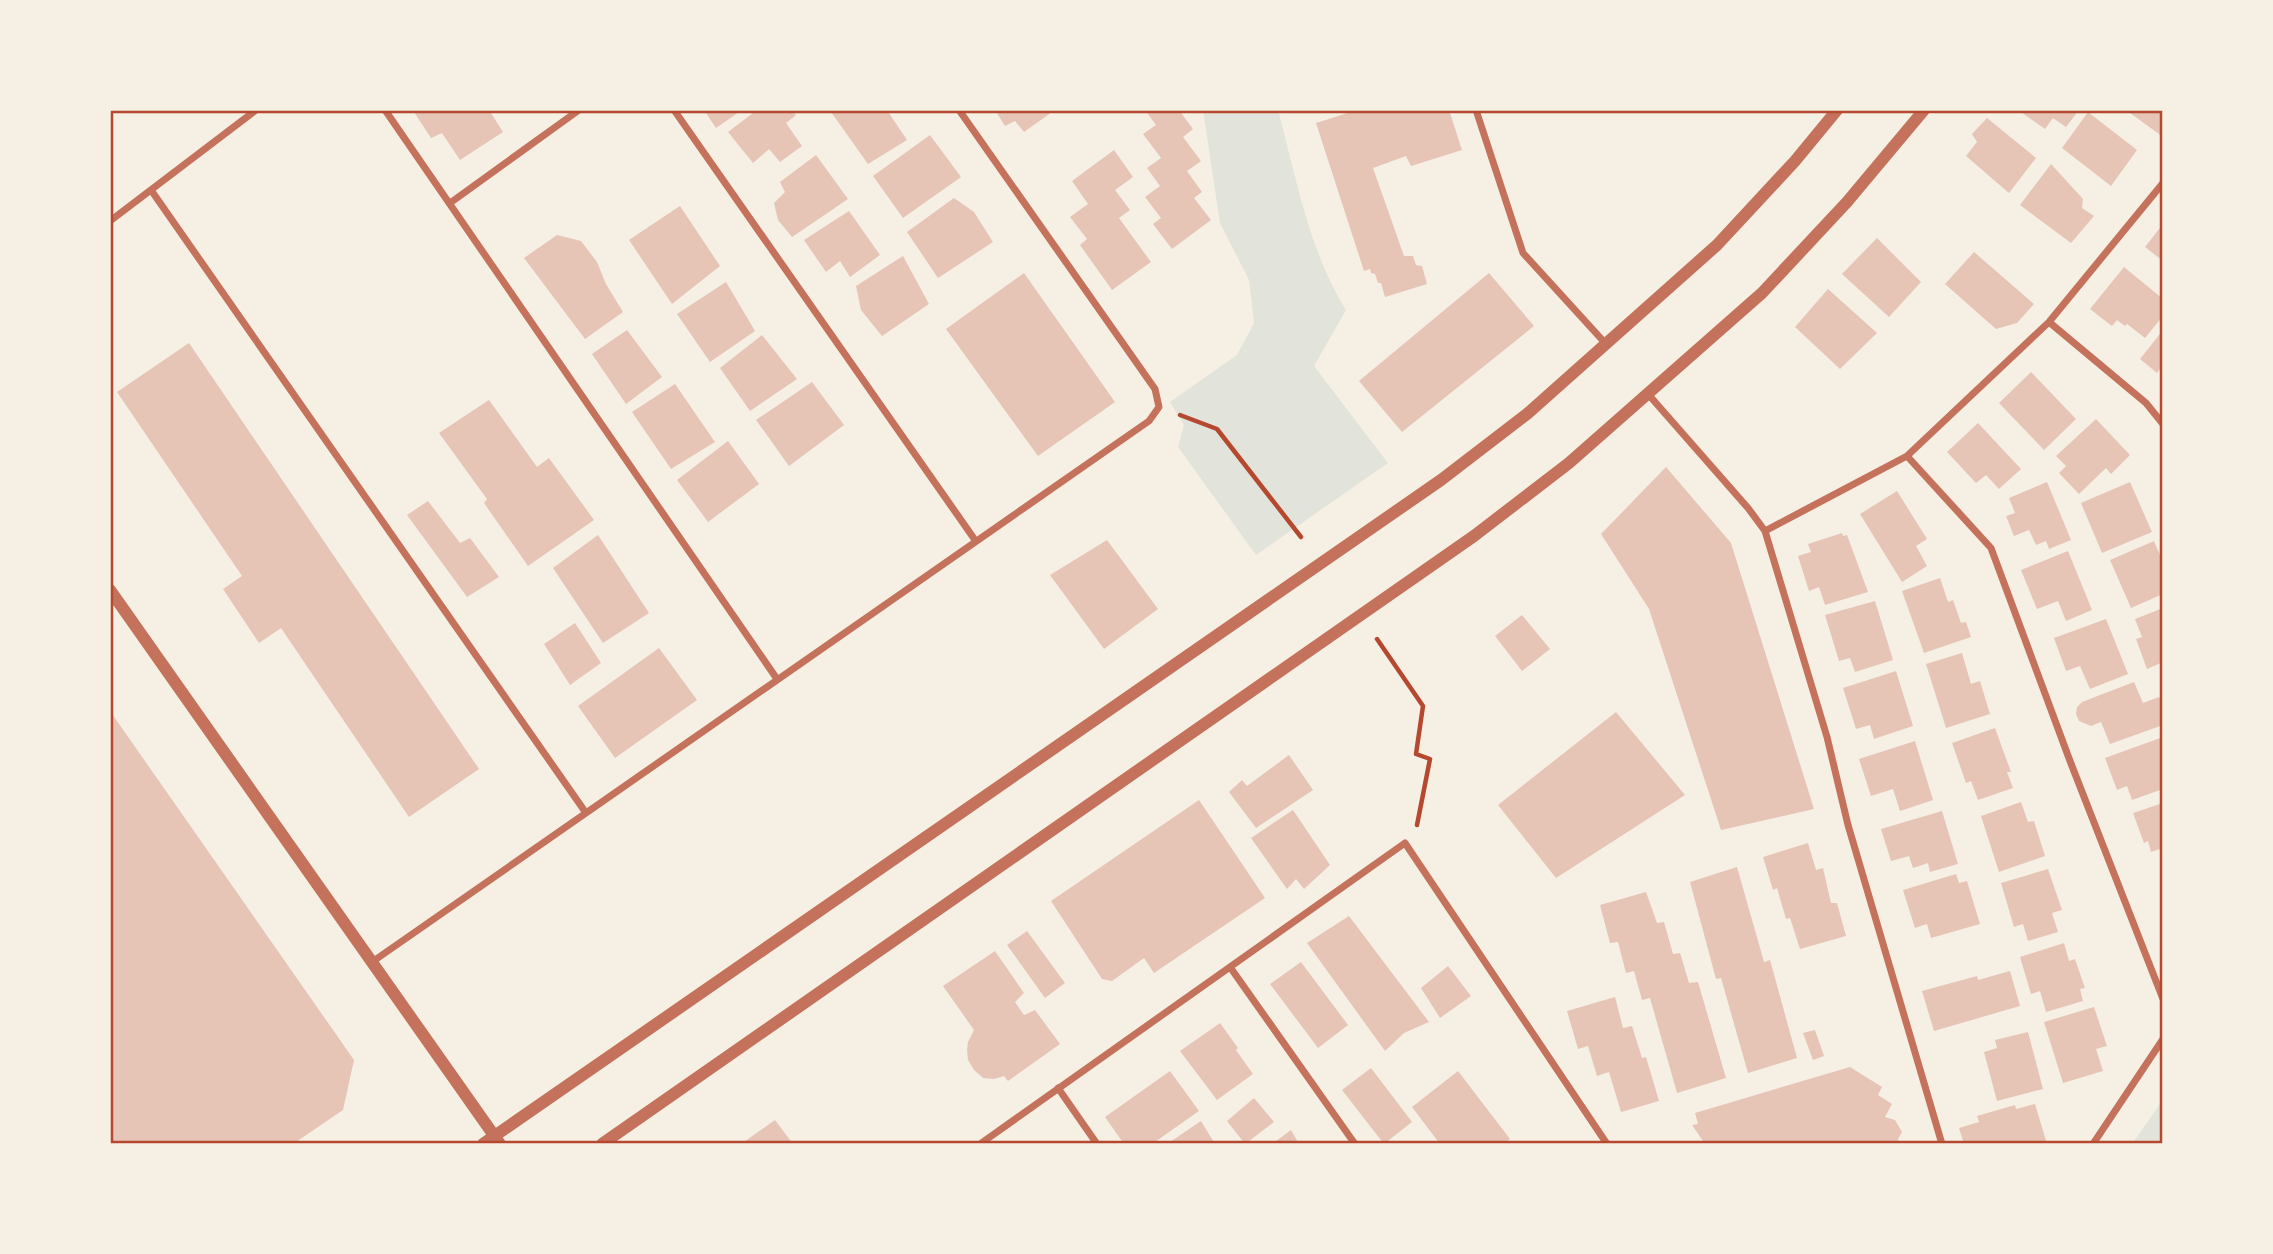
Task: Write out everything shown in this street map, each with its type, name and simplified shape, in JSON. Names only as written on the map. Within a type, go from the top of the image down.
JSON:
[{"type":"street","points":[[110,221],[256,110]]},
{"type":"street","points":[[385,110],[777,679]]},
{"type":"street","points":[[450,203],[579,110]]},
{"type":"street","points":[[674,110],[975,540]]},
{"type":"street","points":[[372,962],[1149,421],[1159,407],[1155,389],[959,110]]},
{"type":"street","points":[[1476,110],[1523,253],[1606,344]]},
{"type":"street","points":[[483,1144],[497,1140],[1441,480],[1527,414],[1717,245],[1795,161],[1837,110]]},
{"type":"street","points":[[602,1144],[1474,536],[1569,463],[1762,293],[1847,202],[1924,110]]},
{"type":"street","points":[[1765,531],[1907,456],[2049,322],[2163,183]]},
{"type":"street","points":[[151,190],[586,813]]},
{"type":"street","points":[[2049,322],[2146,402],[2163,424]]},
{"type":"street","points":[[1648,394],[1765,531],[1827,737],[1848,825],[1942,1144]]},
{"type":"street","points":[[1907,456],[1992,548],[2070,761],[2163,999]]},
{"type":"street","points":[[110,590],[497,1140]]},
{"type":"street","points":[[980,1144],[1405,843],[1607,1144]]},
{"type":"street","points":[[1230,967],[1355,1144]]},
{"type":"street","points":[[2093,1144],[2163,1039]]},
{"type":"street","points":[[1058,1088],[1097,1144]]},
{"type":"path","points":[[1159,407],[1217,429],[1301,537]]},
{"type":"path","points":[[1377,639],[1423,706],[1416,754],[1430,759],[1418,823]]},
{"type":"shaded area","points":[[1203,110],[1278,110],[1313,238],[1333,287],[1346,310],[1314,366],[1388,463],[1256,555],[1178,447],[1184,425],[1170,402],[1237,355],[1254,323],[1249,280],[1220,223]]},
{"type":"shaded area","points":[[2163,1100],[2163,1144],[2132,1144]]},
{"type":"building","points":[[489,110],[503,132],[460,160],[442,133],[431,138],[414,112]]},
{"type":"building","points":[[704,110],[742,110],[716,128]]},
{"type":"building","points":[[757,110],[792,110],[796,115],[786,123],[802,146],[780,162],[769,149],[753,163],[728,132]]},
{"type":"building","points":[[887,110],[907,140],[868,164],[831,112]]},
{"type":"building","points":[[995,110],[1055,110],[1024,132],[1015,121],[1005,126]]},
{"type":"building","points":[[1145,110],[1179,110],[1193,129],[1183,137],[1201,161],[1187,171],[1202,192],[1194,198],[1211,220],[1172,249],[1153,224],[1161,218],[1145,197],[1160,186],[1147,168],[1161,158],[1143,134],[1156,125]]},
{"type":"building","points":[[1357,110],[1449,110],[1462,150],[1411,166],[1406,156],[1373,168],[1404,256],[1413,256],[1416,265],[1422,266],[1427,284],[1385,297],[1375,274],[1371,273],[1370,269],[1364,271],[1316,123]]},
{"type":"building","points":[[2018,110],[2079,110],[2066,127],[2053,118],[2045,129]]},
{"type":"building","points":[[2126,110],[2163,110],[2163,137]]},
{"type":"building","points":[[2088,112],[2137,150],[2111,186],[2062,148]]},
{"type":"building","points":[[1987,118],[2036,158],[2009,193],[1966,156],[1977,142],[1972,134]]},
{"type":"building","points":[[930,135],[961,177],[903,218],[873,176]]},
{"type":"building","points":[[1114,150],[1133,177],[1115,190],[1130,210],[1119,218],[1151,262],[1112,290],[1080,245],[1087,239],[1070,217],[1088,204],[1072,181]]},
{"type":"building","points":[[816,155],[848,199],[792,237],[778,220],[774,203],[785,192],[780,182]]},
{"type":"building","points":[[2051,164],[2083,199],[2082,208],[2094,216],[2071,243],[2020,205]]},
{"type":"building","points":[[954,198],[974,212],[993,242],[938,278],[907,232]]},
{"type":"building","points":[[680,206],[720,266],[672,304],[629,240]]},
{"type":"building","points":[[849,211],[880,255],[850,277],[840,261],[826,272],[804,240]]},
{"type":"building","points":[[2163,224],[2163,261],[2145,247]]},
{"type":"building","points":[[557,235],[581,241],[597,262],[606,284],[623,312],[585,339],[524,258]]},
{"type":"building","points":[[1877,238],[1921,282],[1889,317],[1842,274]]},
{"type":"building","points":[[1974,252],[2034,304],[2017,323],[1996,329],[1945,284]]},
{"type":"building","points":[[903,256],[929,304],[882,336],[861,310],[856,286]]},
{"type":"building","points":[[2124,267],[2163,299],[2163,316],[2145,338],[2117,320],[2112,326],[2090,309]]},
{"type":"building","points":[[1024,273],[1115,402],[1038,456],[946,329]]},
{"type":"building","points":[[1489,273],[1534,326],[1402,432],[1359,381]]},
{"type":"building","points":[[726,282],[755,331],[710,362],[677,314]]},
{"type":"building","points":[[1828,289],[1877,333],[1840,369],[1795,327]]},
{"type":"building","points":[[627,330],[662,377],[626,404],[592,354]]},
{"type":"building","points":[[2163,330],[2163,365],[2157,373],[2140,359]]},
{"type":"building","points":[[762,335],[797,379],[750,411],[720,368]]},
{"type":"building","points":[[189,343],[479,769],[409,817],[281,628],[259,643],[223,589],[242,576],[117,392]]},
{"type":"building","points":[[2031,372],[2076,419],[2044,450],[1999,403]]},
{"type":"building","points":[[812,382],[844,425],[789,466],[756,420]]},
{"type":"building","points":[[675,384],[715,442],[671,469],[632,412]]},
{"type":"building","points":[[489,400],[537,467],[549,458],[594,520],[528,566],[484,503],[487,499],[439,433]]},
{"type":"building","points":[[2096,419],[2130,455],[2111,474],[2106,468],[2079,494],[2059,473],[2066,466],[2056,456]]},
{"type":"building","points":[[1978,423],[2021,469],[1999,489],[1986,475],[1976,483],[1947,452]]},
{"type":"building","points":[[728,441],[759,484],[708,522],[677,480]]},
{"type":"building","points":[[1666,467],[1731,543],[1814,809],[1721,830],[1649,609],[1601,534]]},
{"type":"building","points":[[2047,482],[2071,540],[2049,549],[2046,541],[2036,545],[2029,530],[2014,536],[2006,516],[2015,513],[2009,498]]},
{"type":"building","points":[[2130,482],[2152,532],[2102,553],[2081,503]]},
{"type":"building","points":[[1897,491],[1927,539],[1916,546],[1927,566],[1902,582],[1860,514]]},
{"type":"building","points":[[428,501],[460,543],[470,538],[499,577],[467,597],[407,515]]},
{"type":"building","points":[[1842,533],[1843,536],[1847,535],[1868,592],[1825,605],[1819,587],[1809,591],[1798,556],[1811,552],[1808,544]]},
{"type":"building","points":[[598,535],[649,613],[603,643],[553,568]]},
{"type":"building","points":[[1107,540],[1158,609],[1104,649],[1050,575]]},
{"type":"building","points":[[2154,541],[2163,562],[2163,594],[2131,608],[2110,560]]},
{"type":"building","points":[[2068,551],[2092,610],[2066,621],[2058,601],[2037,609],[2021,570]]},
{"type":"building","points":[[1940,578],[1948,602],[1953,600],[1961,623],[1966,622],[1971,637],[1924,653],[1902,591]]},
{"type":"building","points":[[1875,601],[1893,660],[1855,672],[1850,658],[1839,661],[1825,615]]},
{"type":"building","points":[[2163,608],[2163,662],[2147,669],[2136,639],[2142,637],[2135,619]]},
{"type":"building","points":[[1522,615],[1550,649],[1522,671],[1495,636]]},
{"type":"building","points":[[2106,619],[2128,674],[2090,689],[2080,666],[2066,671],[2054,638]]},
{"type":"building","points":[[575,623],[601,663],[570,685],[544,644]]},
{"type":"building","points":[[659,648],[697,700],[615,758],[578,706]]},
{"type":"building","points":[[1962,653],[1971,684],[1980,681],[1990,714],[1946,728],[1926,664]]},
{"type":"building","points":[[1896,671],[1913,726],[1874,739],[1870,725],[1856,729],[1843,688]]},
{"type":"building","points":[[2134,682],[2143,703],[2159,697],[2163,705],[2163,725],[2110,744],[2101,722],[2091,726],[2079,721],[2077,707],[2082,702]]},
{"type":"building","points":[[110,711],[354,1060],[343,1110],[293,1144],[110,1144]]},
{"type":"building","points":[[1616,712],[1685,795],[1556,878],[1498,805]]},
{"type":"building","points":[[1995,728],[2011,772],[2007,772],[2013,788],[1978,800],[1971,781],[1966,783],[1952,743]]},
{"type":"building","points":[[2163,737],[2163,789],[2132,800],[2127,786],[2117,790],[2105,758]]},
{"type":"building","points":[[1915,741],[1933,800],[1900,811],[1893,789],[1871,796],[1859,759]]},
{"type":"building","points":[[1289,755],[1313,790],[1256,828],[1229,792],[1242,780],[1247,786]]},
{"type":"building","points":[[1199,800],[1265,898],[1154,973],[1144,958],[1112,981],[1102,979],[1051,901]]},
{"type":"building","points":[[2021,802],[2028,822],[2034,821],[2045,856],[1999,872],[1981,816]]},
{"type":"building","points":[[2163,803],[2163,848],[2151,852],[2148,841],[2144,843],[2133,813]]},
{"type":"building","points":[[1293,810],[1330,865],[1304,889],[1296,879],[1287,889],[1251,838]]},
{"type":"building","points":[[1942,811],[1958,864],[1930,872],[1928,863],[1913,868],[1909,856],[1891,861],[1881,829]]},
{"type":"building","points":[[1808,843],[1816,870],[1823,868],[1831,903],[1837,903],[1846,936],[1800,949],[1790,918],[1786,919],[1777,888],[1773,890],[1763,857]]},
{"type":"building","points":[[1737,867],[1764,962],[1770,960],[1797,1058],[1748,1073],[1721,978],[1716,979],[1690,882]]},
{"type":"building","points":[[2048,869],[2062,910],[2052,913],[2058,932],[2028,941],[2023,924],[2014,927],[2001,883]]},
{"type":"building","points":[[1956,874],[1959,883],[1967,881],[1980,924],[1931,938],[1927,924],[1915,928],[1903,890]]},
{"type":"building","points":[[1646,892],[1657,923],[1664,922],[1673,954],[1680,953],[1689,983],[1698,982],[1726,1078],[1677,1093],[1650,998],[1642,1000],[1634,971],[1626,973],[1618,942],[1610,943],[1600,905]]},
{"type":"building","points":[[1349,916],[1429,1022],[1404,1033],[1385,1051],[1307,943]]},
{"type":"building","points":[[1027,931],[1065,983],[1045,998],[1007,945]]},
{"type":"building","points":[[2064,943],[2069,961],[2075,959],[2085,988],[2080,989],[2083,1001],[2046,1012],[2040,991],[2031,994],[2020,957]]},
{"type":"building","points":[[995,951],[1024,993],[1015,1002],[1024,1015],[1035,1010],[1060,1044],[1008,1081],[1004,1076],[983,1078],[974,1070],[968,1060],[967,1050],[974,1030],[943,986]]},
{"type":"building","points":[[1301,962],[1348,1025],[1318,1048],[1270,984]]},
{"type":"building","points":[[1448,966],[1471,996],[1440,1018],[1421,988]]},
{"type":"building","points":[[2010,971],[2020,1006],[1934,1031],[1922,991],[1977,976],[1978,980]]},
{"type":"building","points":[[1615,997],[1623,1028],[1632,1026],[1642,1058],[1646,1057],[1659,1101],[1621,1112],[1609,1072],[1597,1076],[1588,1046],[1578,1049],[1567,1011]]},
{"type":"building","points":[[2094,1007],[2107,1046],[2096,1049],[2103,1071],[2063,1083],[2044,1022]]},
{"type":"building","points":[[1220,1023],[1253,1074],[1217,1100],[1180,1051]]},
{"type":"building","points":[[1815,1030],[1824,1056],[1813,1060],[1803,1033]]},
{"type":"building","points":[[2028,1032],[2043,1089],[1997,1101],[1984,1052],[1997,1048],[1995,1040]]},
{"type":"building","points":[[1850,1067],[1882,1087],[1878,1095],[1892,1104],[1885,1117],[1895,1120],[1902,1132],[1898,1139],[1899,1144],[1705,1144],[1692,1125],[1698,1124],[1695,1113]]},
{"type":"building","points":[[1371,1068],[1412,1122],[1384,1144],[1342,1090]]},
{"type":"building","points":[[1170,1071],[1199,1111],[1152,1144],[1124,1144],[1105,1117]]},
{"type":"building","points":[[1458,1071],[1510,1139],[1503,1144],[1440,1144],[1412,1107]]},
{"type":"building","points":[[1254,1098],[1274,1122],[1245,1144],[1227,1121]]},
{"type":"building","points":[[2035,1104],[2047,1144],[1964,1144],[1959,1128],[1979,1122],[1977,1116],[2015,1105],[2016,1109]]},
{"type":"building","points":[[775,1120],[793,1144],[741,1144]]},
{"type":"building","points":[[1201,1121],[1215,1144],[1167,1144]]},
{"type":"building","points":[[1291,1130],[1299,1144],[1272,1144]]}]
